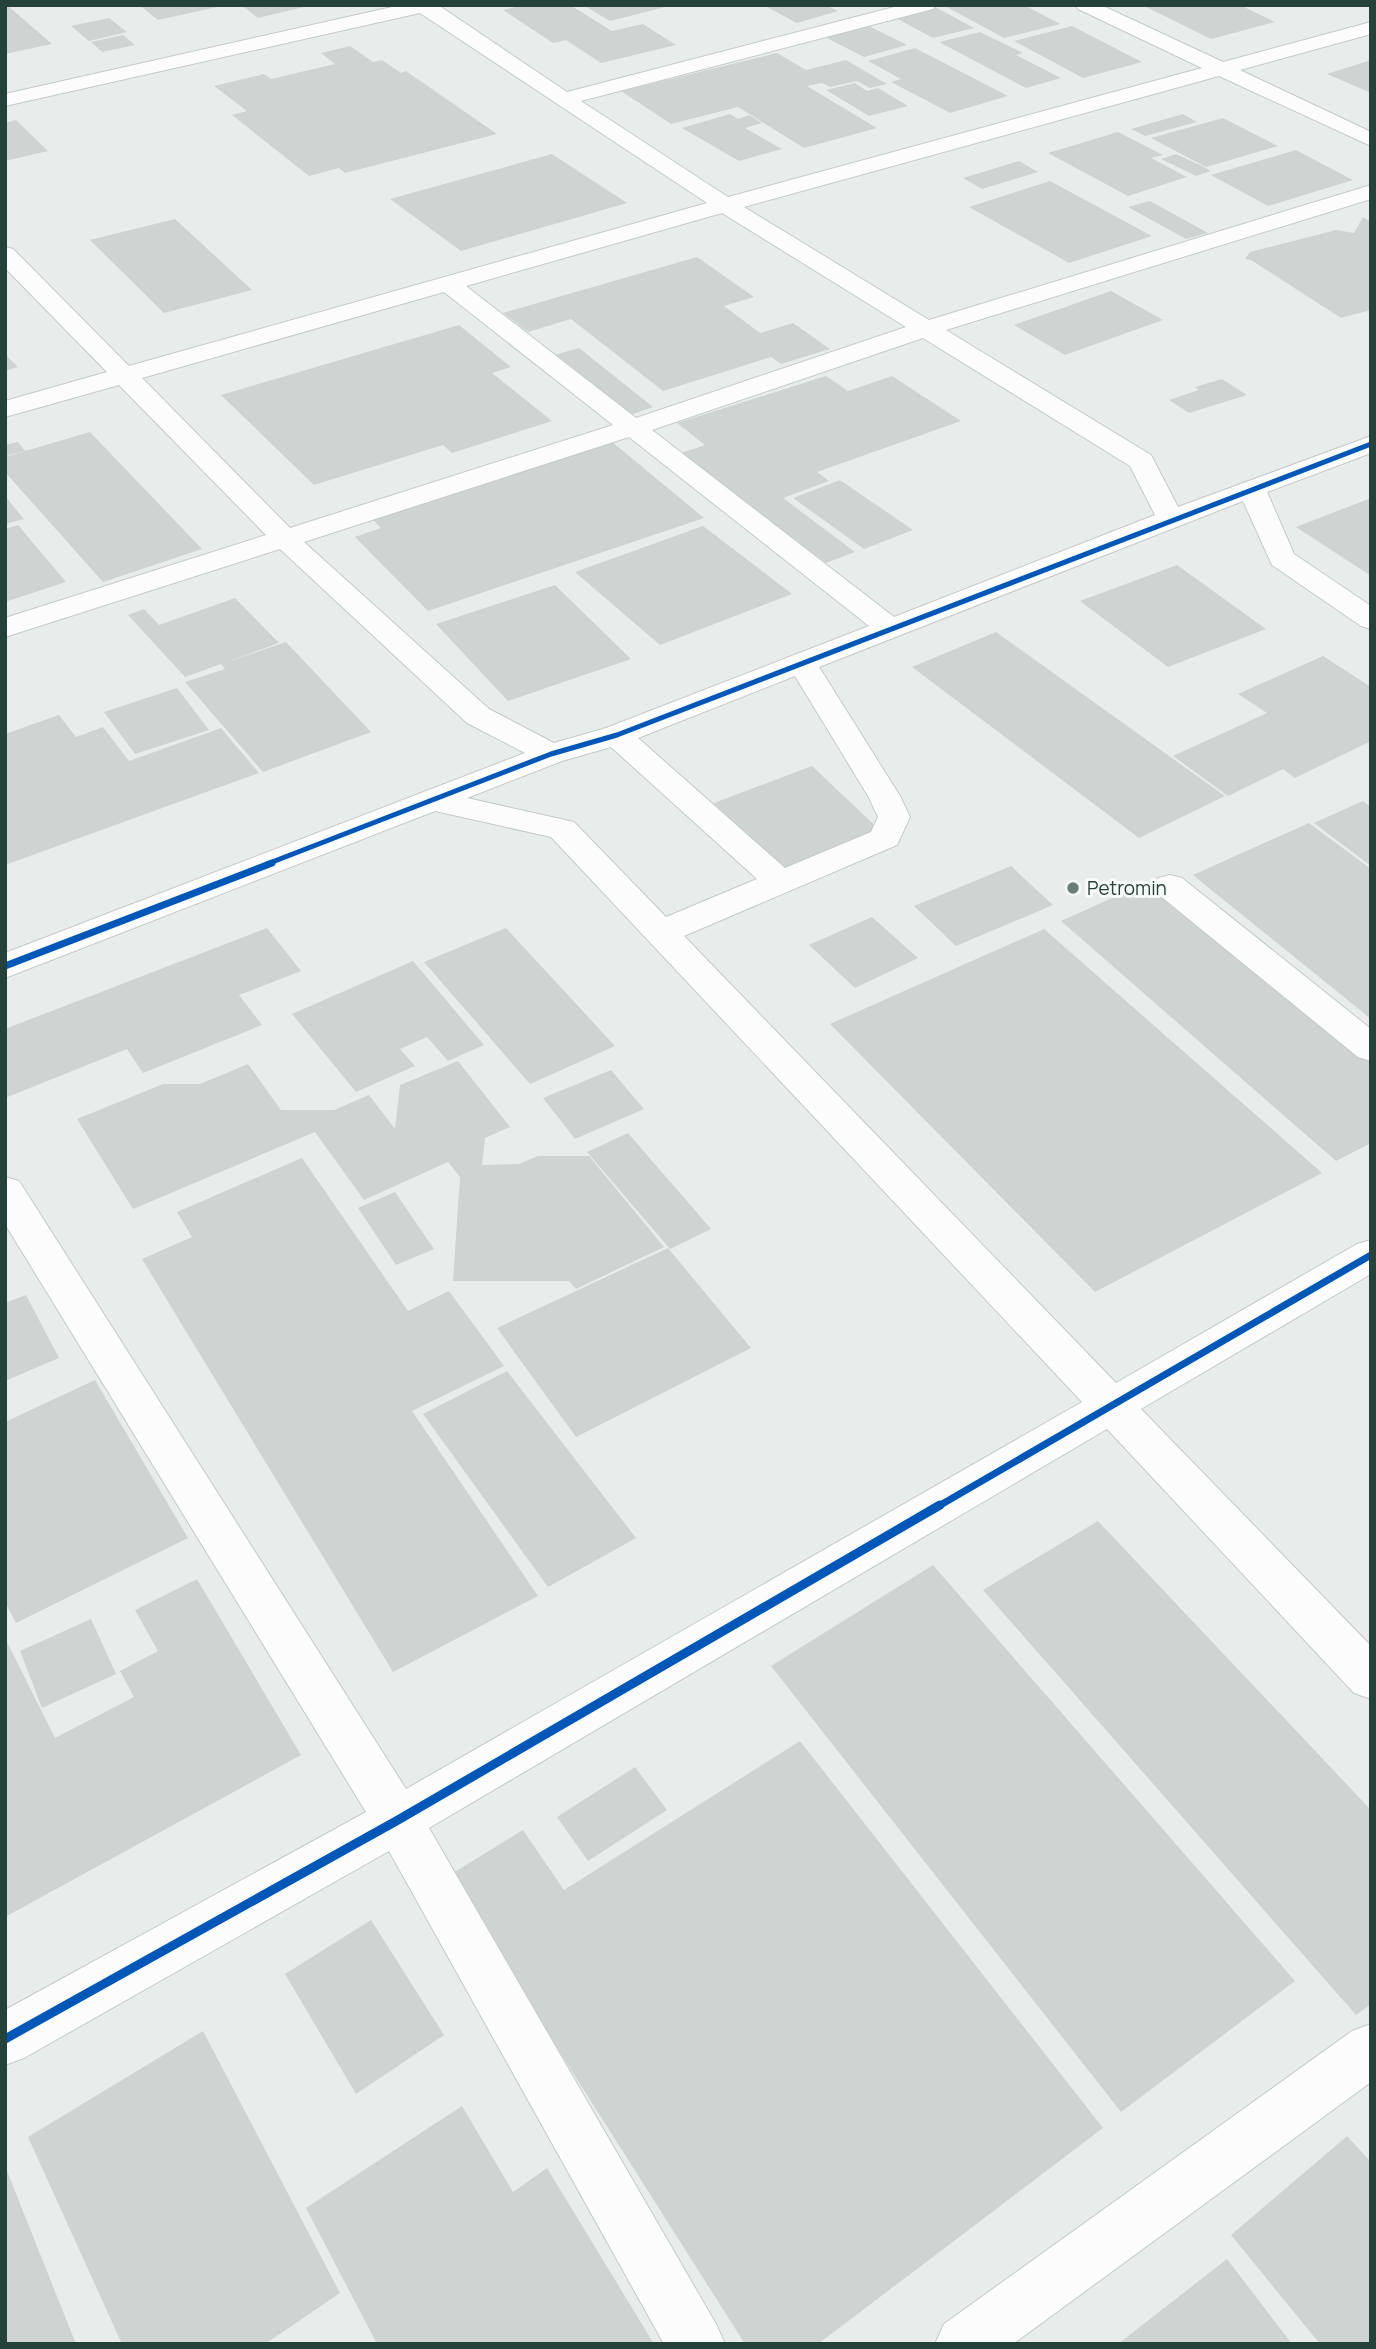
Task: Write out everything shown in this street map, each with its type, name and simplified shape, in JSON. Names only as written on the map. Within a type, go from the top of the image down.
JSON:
[{"type":"street","points":[[564,99],[926,5]]},
{"type":"street","points":[[1085,5],[1371,140]]},
{"type":"street","points":[[5,100],[424,6],[725,205],[1141,461],[1171,519]]},
{"type":"street","points":[[5,409],[725,205],[1371,28]]},
{"type":"street","points":[[5,628],[631,428],[924,329],[1371,192]]},
{"type":"street","points":[[5,254],[285,539],[478,716],[551,754]]},
{"type":"street","points":[[447,283],[890,628]]},
{"type":"street","points":[[5,966],[436,801],[551,754],[617,735],[1371,444]]},
{"type":"street","points":[[1252,489],[1282,559],[1371,620]]},
{"type":"street","points":[[660,933],[885,838],[894,817],[884,796],[801,662]]},
{"type":"street","points":[[617,735],[780,882]]},
{"type":"street","points":[[436,801],[562,829],[1371,1678]]},
{"type":"street","points":[[1170,886],[1371,1048]]},
{"type":"street","points":[[5,1191],[398,1819],[696,2344]]},
{"type":"street","points":[[5,2039],[398,1819],[1371,1255]]},
{"type":"street","points":[[964,2344],[1371,2050]]},
{"type":"building","points":[[7,5],[52,44],[5,54]]},
{"type":"building","points":[[139,5],[222,5],[222,6],[158,20]]},
{"type":"building","points":[[241,5],[308,5],[308,6],[258,18]]},
{"type":"building","points":[[524,5],[570,5],[612,31],[643,24],[676,45],[601,63],[566,40],[553,43],[503,10]]},
{"type":"building","points":[[583,5],[669,5],[669,6],[610,21]]},
{"type":"building","points":[[763,5],[826,5],[838,11],[797,23]]},
{"type":"building","points":[[1024,5],[1060,24],[1004,38],[945,6]]},
{"type":"building","points":[[1142,5],[1240,5],[1275,22],[1211,39]]},
{"type":"building","points":[[935,7],[974,28],[933,38],[894,17]]},
{"type":"building","points":[[109,18],[127,32],[89,41],[71,26]]},
{"type":"building","points":[[865,24],[907,45],[864,57],[823,36]]},
{"type":"building","points":[[1072,26],[1142,62],[1083,78],[1014,41]]},
{"type":"building","points":[[980,32],[1023,53],[1016,55],[1061,78],[1026,88],[939,42]]},
{"type":"building","points":[[123,35],[135,45],[102,52],[91,42]]},
{"type":"building","points":[[350,46],[373,62],[382,60],[401,73],[406,71],[497,134],[345,173],[339,168],[309,176],[232,115],[247,111],[214,86],[264,74],[271,79],[335,64],[321,53]]},
{"type":"building","points":[[915,48],[1008,96],[950,113],[891,82],[901,79],[868,61]]},
{"type":"building","points":[[777,53],[806,70],[846,60],[887,84],[870,88],[857,81],[830,87],[822,83],[807,86],[877,128],[804,148],[738,107],[671,124],[621,91]]},
{"type":"building","points":[[1371,60],[1371,93],[1327,74]]},
{"type":"building","points":[[855,83],[867,91],[878,88],[908,106],[869,116],[826,90]]},
{"type":"building","points":[[730,114],[738,119],[749,115],[762,123],[745,128],[782,149],[739,161],[682,128]]},
{"type":"building","points":[[1183,114],[1197,122],[1145,136],[1131,129]]},
{"type":"building","points":[[1223,118],[1278,146],[1206,167],[1151,138]]},
{"type":"building","points":[[16,120],[48,151],[5,161],[5,123]]},
{"type":"building","points":[[1118,132],[1163,155],[1151,158],[1187,177],[1128,196],[1048,153]]},
{"type":"building","points":[[1296,150],[1353,180],[1268,206],[1211,175]]},
{"type":"building","points":[[552,154],[627,203],[461,251],[390,199]]},
{"type":"building","points":[[1176,154],[1211,171],[1196,176],[1161,159]]},
{"type":"building","points":[[1019,161],[1038,172],[982,189],[963,178]]},
{"type":"building","points":[[1050,181],[1152,236],[1069,263],[969,207]]},
{"type":"building","points":[[1150,201],[1208,233],[1186,239],[1128,207]]},
{"type":"building","points":[[1363,217],[1371,222],[1371,310],[1341,318],[1251,260],[1245,259],[1250,252],[1336,230],[1354,233]]},
{"type":"building","points":[[175,219],[252,290],[164,313],[90,240]]},
{"type":"building","points":[[697,257],[754,297],[724,306],[760,333],[793,323],[830,349],[781,364],[771,357],[663,391],[571,319],[528,332],[503,313]]},
{"type":"building","points":[[1111,291],[1163,320],[1065,355],[1014,325]]},
{"type":"building","points":[[459,325],[511,367],[492,373],[552,421],[452,453],[443,445],[314,485],[221,395]]},
{"type":"building","points":[[579,348],[653,407],[627,416],[554,355]]},
{"type":"building","points":[[5,354],[18,367],[5,371]]},
{"type":"building","points":[[826,376],[848,391],[892,376],[961,421],[817,472],[829,481],[783,498],[855,552],[826,563],[681,453],[705,445],[677,423]]},
{"type":"building","points":[[1222,379],[1247,395],[1189,413],[1169,400],[1199,390],[1195,387]]},
{"type":"building","points":[[90,432],[202,549],[103,582],[5,472],[5,457]]},
{"type":"building","points":[[611,441],[704,518],[428,611],[355,537],[381,528],[370,517]]},
{"type":"building","points":[[18,442],[25,451],[5,456],[5,445]]},
{"type":"building","points":[[840,480],[913,530],[864,549],[793,498]]},
{"type":"building","points":[[5,496],[24,519],[5,524]]},
{"type":"building","points":[[1371,498],[1371,576],[1296,527]]},
{"type":"building","points":[[18,525],[66,582],[5,602],[5,529]]},
{"type":"building","points":[[703,526],[792,594],[660,645],[575,572]]},
{"type":"building","points":[[1177,565],[1266,629],[1168,667],[1080,601]]},
{"type":"building","points":[[555,585],[631,659],[508,701],[436,624]]},
{"type":"building","points":[[235,598],[279,643],[224,663],[286,642],[371,732],[263,772],[185,682],[225,669],[221,664],[185,677],[128,615],[144,609],[159,625]]},
{"type":"building","points":[[996,632],[1225,796],[1139,838],[912,667]]},
{"type":"building","points":[[1323,656],[1371,687],[1371,741],[1295,778],[1283,769],[1228,796],[1173,756],[1267,713],[1238,694]]},
{"type":"building","points":[[177,688],[209,730],[135,754],[104,712]]},
{"type":"building","points":[[59,715],[76,737],[103,727],[129,761],[221,728],[259,773],[5,865],[5,734]]},
{"type":"building","points":[[812,766],[885,835],[786,874],[714,803]]},
{"type":"building","points":[[1363,801],[1371,807],[1371,866],[1314,823]]},
{"type":"building","points":[[1309,823],[1371,869],[1371,1019],[1193,875]]},
{"type":"building","points":[[1011,866],[1053,905],[956,946],[914,906]]},
{"type":"building","points":[[1152,880],[1371,1060],[1371,1143],[1336,1161],[1061,921]]},
{"type":"building","points":[[872,917],[918,958],[855,988],[809,945]]},
{"type":"building","points":[[267,928],[301,971],[239,995],[262,1025],[143,1073],[127,1049],[5,1098],[5,1029]]},
{"type":"building","points":[[506,928],[615,1046],[530,1084],[424,962]]},
{"type":"building","points":[[1044,929],[1322,1173],[1095,1292],[830,1024]]},
{"type":"building","points":[[413,961],[484,1045],[448,1061],[427,1037],[400,1049],[415,1066],[356,1092],[292,1014]]},
{"type":"building","points":[[458,1061],[510,1127],[485,1138],[482,1165],[519,1164],[538,1156],[589,1156],[664,1247],[576,1289],[569,1281],[453,1281],[460,1177],[448,1162],[364,1200],[315,1132],[133,1209],[77,1119],[163,1084],[200,1084],[248,1064],[281,1110],[334,1110],[369,1095],[395,1129],[400,1085]]},
{"type":"building","points":[[611,1070],[644,1109],[575,1139],[543,1098]]},
{"type":"building","points":[[628,1133],[711,1229],[670,1249],[587,1152]]},
{"type":"building","points":[[302,1158],[408,1311],[449,1291],[504,1366],[412,1411],[538,1596],[393,1672],[142,1259],[192,1237],[177,1212]]},
{"type":"building","points":[[395,1192],[434,1249],[396,1265],[358,1208]]},
{"type":"building","points":[[668,1248],[751,1348],[576,1437],[497,1328]]},
{"type":"building","points":[[26,1295],[59,1358],[5,1381],[5,1303]]},
{"type":"building","points":[[507,1371],[636,1538],[548,1587],[423,1414]]},
{"type":"building","points":[[95,1380],[188,1538],[16,1623],[5,1602],[5,1422]]},
{"type":"building","points":[[1098,1521],[1371,1810],[1371,2004],[1356,2015],[983,1590]]},
{"type":"building","points":[[933,1565],[1295,1981],[1121,2112],[771,1666]]},
{"type":"building","points":[[197,1579],[301,1755],[5,1917],[5,1638],[55,1738],[134,1697],[120,1671],[158,1651],[135,1610]]},
{"type":"building","points":[[91,1619],[116,1674],[42,1708],[20,1651]]},
{"type":"building","points":[[800,1741],[1103,2128],[818,2344],[745,2344],[448,1876],[523,1830],[564,1890]]},
{"type":"building","points":[[635,1767],[667,1810],[588,1861],[557,1817]]},
{"type":"building","points":[[371,1920],[444,2035],[356,2094],[285,1974]]},
{"type":"building","points":[[203,2031],[340,2293],[265,2344],[122,2344],[28,2137]]},
{"type":"building","points":[[462,2106],[513,2192],[547,2168],[654,2344],[377,2344],[306,2208]]},
{"type":"building","points":[[1347,2136],[1371,2162],[1371,2344],[1320,2344],[1231,2235]]},
{"type":"building","points":[[5,2166],[76,2344],[5,2344]]},
{"type":"building","points":[[1227,2259],[1292,2344],[1118,2344]]},
{"type":"cycle path","points":[[5,966],[551,754],[617,735],[1371,444]]},
{"type":"cycle path","points":[[5,2039],[398,1820],[1371,1255]]},
{"type":"place","name":"Petromin","points":[[1073,888]]}]
